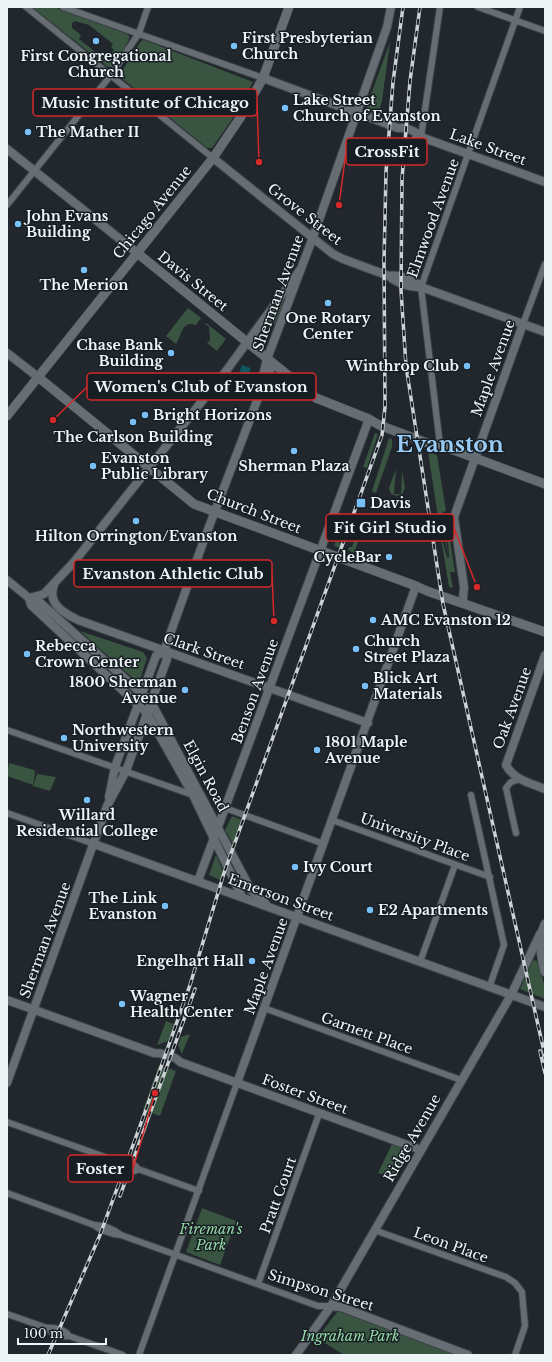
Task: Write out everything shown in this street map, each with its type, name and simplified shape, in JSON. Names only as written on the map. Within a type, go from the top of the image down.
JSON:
[{"type":"main road","name":"Chicago Avenue","points":[[7,416],[136,252],[213,158],[240,118],[263,78],[289,7]]},
{"type":"main road","name":"Davis Street","points":[[136,252],[316,398],[369,419],[386,428],[435,446],[440,445],[545,484]]},
{"type":"main road","name":"Church Street","points":[[38,378],[194,504],[462,604],[473,606],[545,632]]},
{"type":"main road","name":"Church Street","points":[[416,586],[428,586],[463,599],[473,606]]},
{"type":"main road","points":[[544,927],[541,957],[545,972]]},
{"type":"street","name":"Grove Street","points":[[26,7],[213,158],[343,259],[389,276],[395,274],[416,282],[421,287],[545,332]]},
{"type":"street","name":"Lake Street","points":[[63,7],[139,33],[398,128],[418,133],[421,137],[545,182]]},
{"type":"street","points":[[7,205],[111,75],[139,33],[148,7]]},
{"type":"street","name":"Sherman Avenue","points":[[107,806],[126,771],[167,659],[164,651],[214,512],[263,385],[295,290],[300,270],[388,27],[390,7]]},
{"type":"street","points":[[421,137],[440,7]]},
{"type":"street","points":[[478,7],[545,32]]},
{"type":"street","name":"Elmwood Avenue","points":[[440,445],[421,287],[520,7]]},
{"type":"street","name":"Davis Street","points":[[7,149],[136,252]]},
{"type":"street","name":"Maple Avenue","points":[[463,599],[464,587],[454,517],[545,264]]},
{"type":"street","points":[[7,580],[32,598],[44,594],[54,584],[149,468],[247,343],[300,270]]},
{"type":"street","name":"Church Street","points":[[7,353],[38,378]]},
{"type":"street","name":"Benson Avenue","points":[[198,881],[369,419]]},
{"type":"street","name":"Clark Street","points":[[54,584],[52,590],[53,601],[71,617],[368,723]]},
{"type":"street","name":"Maple Avenue","points":[[139,1355],[368,723],[416,586]]},
{"type":"street","name":"Elgin Road","points":[[32,598],[151,702],[251,890],[269,907]]},
{"type":"street","name":"Elgin Road","points":[[32,598],[32,605],[147,713],[193,795],[242,897]]},
{"type":"street","points":[[153,647],[161,644],[170,635]]},
{"type":"street","name":"Sherman Avenue","points":[[7,1083],[107,806],[115,767],[157,654],[164,651]]},
{"type":"street","name":"Oak Avenue","points":[[520,780],[509,770],[507,761],[545,655]]},
{"type":"street","points":[[7,730],[193,795]]},
{"type":"street","points":[[516,833],[506,788],[511,782],[520,780],[545,789]]},
{"type":"street","points":[[471,795],[504,945],[489,988]]},
{"type":"street","points":[[225,808],[324,844]]},
{"type":"street","name":"Emerson Street","points":[[7,813],[545,1007]]},
{"type":"street","name":"University Place","points":[[332,820],[490,877]]},
{"type":"street","points":[[420,962],[455,865]]},
{"type":"street","name":"Ridge Avenue","points":[[296,1355],[330,1306],[511,995],[544,927]]},
{"type":"street","name":"Foster Street","points":[[7,1000],[156,1053],[159,1052],[178,1059],[180,1062],[421,1150]]},
{"type":"street","name":"Garnett Place","points":[[264,1008],[461,1080]]},
{"type":"street","name":"Pratt Court","points":[[258,1284],[320,1114]]},
{"type":"street","points":[[7,1122],[119,1162],[121,1166],[135,1171],[138,1169],[199,1191]]},
{"type":"street","name":"Simpson Street","points":[[7,1194],[94,1225],[110,1228],[121,1235],[318,1306],[341,1308],[468,1355]]},
{"type":"street","name":"Leon Place","points":[[374,1230],[506,1277],[519,1286],[522,1292],[524,1326],[515,1355]]},
{"type":"street","points":[[7,1314],[47,1328],[50,1332],[61,1336],[70,1336],[123,1355]]},
{"type":"green space","points":[[32,7],[54,7],[127,34],[130,37],[121,55],[115,51],[109,58],[115,63],[112,67],[108,67]],"holes":[[[75,21],[89,25],[113,44],[111,47],[114,50],[108,58],[105,56],[103,58],[79,39],[81,35],[72,28],[72,23]]]},
{"type":"green space","points":[[144,40],[253,82],[231,121],[212,148],[207,148],[119,76],[141,41]]},
{"type":"green space","points":[[390,42],[382,101],[378,115],[368,112],[366,108]]},
{"type":"green space","points":[[281,301],[286,303],[277,325],[267,321]]},
{"type":"green space","points":[[188,308],[201,318],[196,325],[191,324],[185,327],[176,344],[166,336]]},
{"type":"green space","points":[[206,323],[226,339],[217,351],[207,343],[210,340],[209,327],[205,324]]},
{"type":"green space","points":[[375,433],[378,434],[367,468],[363,467]]},
{"type":"green space","points":[[389,438],[392,439],[392,447],[376,493],[372,491]]},
{"type":"green space","points":[[428,452],[437,455],[446,511],[443,512],[448,555],[443,530],[440,530]]},
{"type":"green space","points":[[396,469],[394,494],[401,494],[402,470],[405,488],[402,494],[397,496],[391,494],[389,488]]},
{"type":"green space","points":[[346,514],[350,515],[340,541],[338,541],[341,544],[340,548],[334,546]]},
{"type":"green space","points":[[446,515],[455,572],[450,572],[453,588],[449,587],[440,532],[447,557],[449,557]]},
{"type":"green space","points":[[367,517],[354,553],[348,550],[349,547],[352,547],[362,518],[365,519]]},
{"type":"green space","points":[[80,631],[143,652],[147,658],[140,680],[135,680]]},
{"type":"green space","points":[[9,763],[34,770],[33,785],[7,776]]},
{"type":"green space","points":[[37,774],[56,777],[50,791],[33,786]]},
{"type":"green space","points":[[232,816],[242,820],[233,844],[225,830]]},
{"type":"green space","points":[[216,855],[223,871],[220,880],[209,875]]},
{"type":"green space","points":[[533,960],[537,961],[545,987],[545,999],[520,989]]},
{"type":"green space","points":[[166,1021],[174,1024],[168,1041],[157,1045]]},
{"type":"green space","points":[[190,1034],[182,1054],[178,1045],[181,1037]]},
{"type":"green space","points":[[159,1065],[176,1071],[160,1116],[143,1110]]},
{"type":"green space","points":[[392,1144],[410,1150],[395,1178],[378,1173]]},
{"type":"green space","name":"Fireman's Park","points":[[202,1208],[236,1221],[220,1265],[186,1252]]},
{"type":"green space","name":"Ingraham Park","points":[[338,1311],[458,1355],[344,1355],[317,1338]]},
{"type":"water","points":[[242,365],[251,368],[247,379],[238,376]]},
{"type":"railway","points":[[48,1355],[100,1235],[144,1115],[190,985],[224,873],[382,435],[385,407],[384,262],[386,172],[393,82],[403,7]]},
{"type":"railway","points":[[420,7],[410,81],[402,179],[401,290],[406,366],[443,604],[545,1056]]},
{"type":"railway","points":[[120,1196],[195,989]]},
{"type":"railway","points":[[540,1051],[545,1073]]},
{"type":"place","name":"First Congregational Church","points":[[96,41]]},
{"type":"place","name":"First Presbyterian Church","points":[[234,46]]},
{"type":"place","name":"Lake Street Church of Evanston","points":[[285,108]]},
{"type":"place","name":"The Mather II","points":[[28,132]]},
{"type":"place","name":"Music Institute of Chicago","points":[[259,162]]},
{"type":"place","name":"CrossFit","points":[[339,205]]},
{"type":"place","name":"John Evans Building","points":[[18,224]]},
{"type":"place","name":"The Merion","points":[[84,270]]},
{"type":"place","name":"One Rotary Center","points":[[328,303]]},
{"type":"place","name":"Chase Bank Building","points":[[171,353]]},
{"type":"place","name":"Winthrop Club","points":[[467,366]]},
{"type":"place","name":"Bright Horizons","points":[[145,415]]},
{"type":"place","name":"Women's Club of Evanston","points":[[53,420]]},
{"type":"place","name":"The Carlson Building","points":[[133,422]]},
{"type":"place","name":"Sherman Plaza","points":[[294,451]]},
{"type":"place","name":"Evanston Public Library","points":[[93,466]]},
{"type":"place","name":"Davis","points":[[361,503]]},
{"type":"place","name":"Hilton Orrington/Evanston","points":[[136,521]]},
{"type":"place","name":"CycleBar","points":[[389,557]]},
{"type":"place","name":"Fit Girl Studio","points":[[477,587]]},
{"type":"place","name":"AMC Evanston 12","points":[[373,620]]},
{"type":"place","name":"Evanston Athletic Club","points":[[274,621]]},
{"type":"place","name":"Church Street Plaza","points":[[356,649]]},
{"type":"place","name":"Rebecca Crown Center","points":[[27,654]]},
{"type":"place","name":"Blick Art Materials","points":[[365,686]]},
{"type":"place","name":"1800 Sherman Avenue","points":[[185,690]]},
{"type":"place","name":"Northwestern University","points":[[64,738]]},
{"type":"place","name":"1801 Maple Avenue","points":[[317,750]]},
{"type":"place","name":"Willard Residential College","points":[[87,800]]},
{"type":"place","name":"Ivy Court","points":[[295,867]]},
{"type":"place","name":"The Link Evanston","points":[[165,906]]},
{"type":"place","name":"E2 Apartments","points":[[370,910]]},
{"type":"place","name":"Engelhart Hall","points":[[252,961]]},
{"type":"place","name":"Wagner Health Center","points":[[122,1004]]},
{"type":"place","name":"Foster","points":[[155,1093]]},
{"type":"district","name":"Evanston","points":[[450,444]]}]
